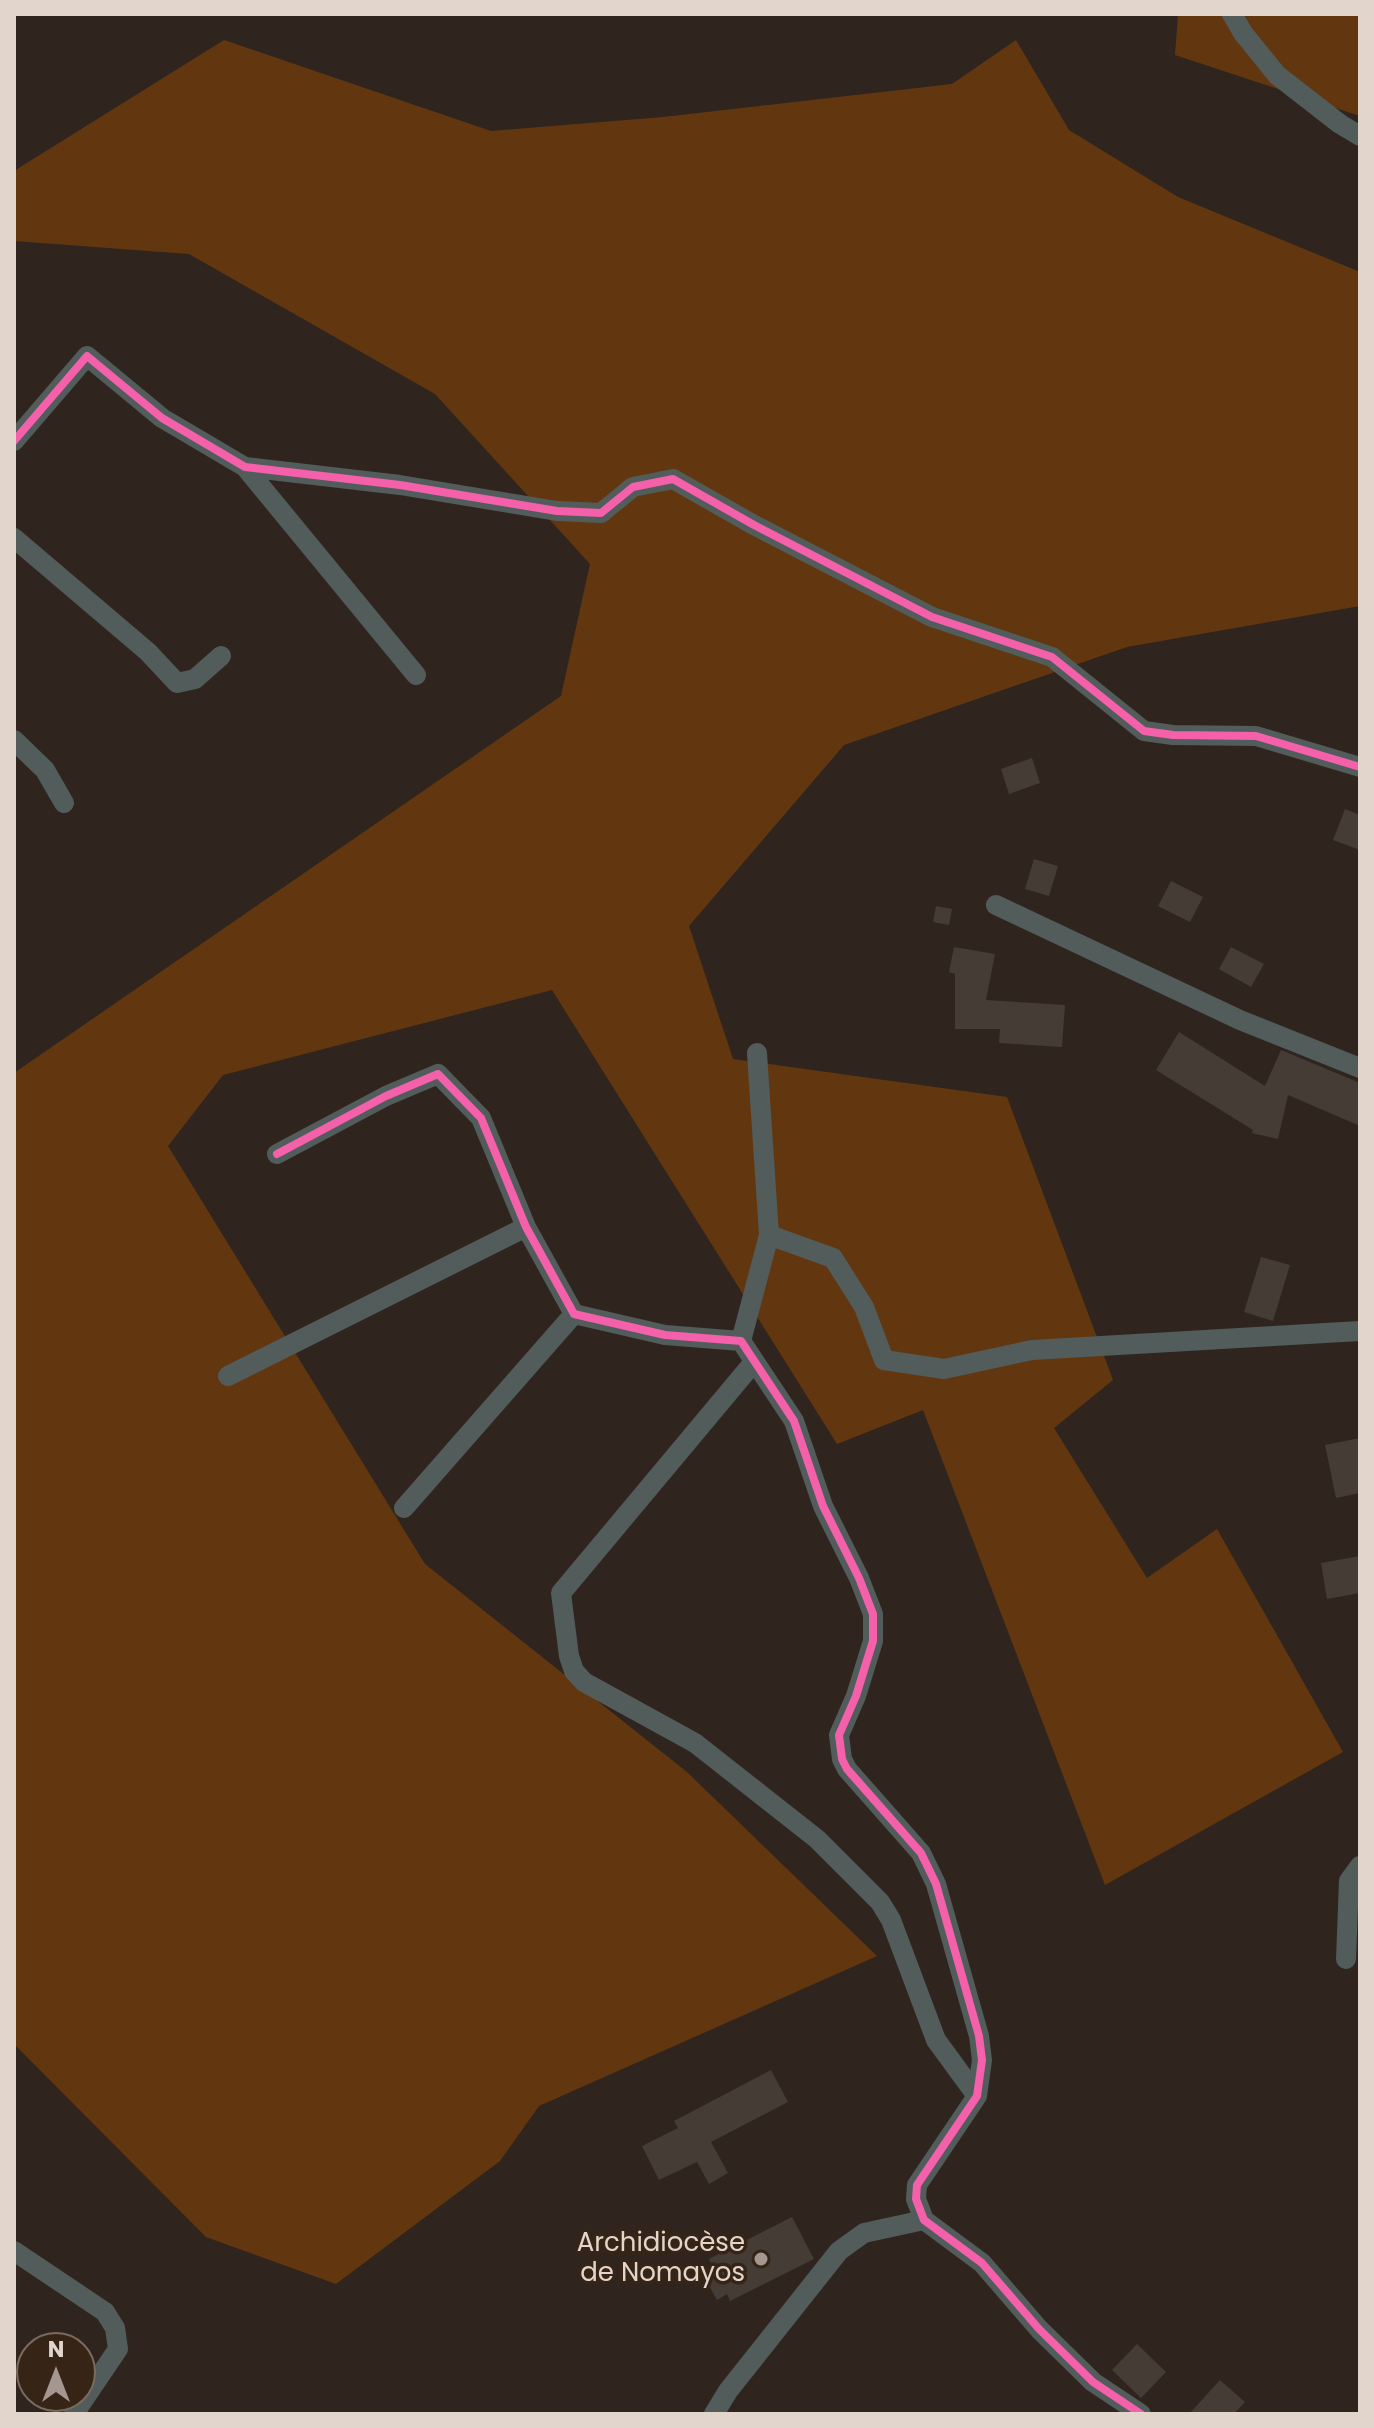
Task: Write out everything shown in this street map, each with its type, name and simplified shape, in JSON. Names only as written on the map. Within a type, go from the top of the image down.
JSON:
[{"type":"street","points":[[1232,14],[1243,33],[1277,75],[1360,136]]},
{"type":"street","points":[[14,441],[87,356],[162,418],[245,467],[416,675]]},
{"type":"street","points":[[245,467],[400,485],[557,511],[601,513],[633,487],[673,479],[754,525],[932,617],[1052,657],[1144,731],[1173,735],[1256,736],[1360,767]]},
{"type":"street","points":[[14,538],[148,652],[177,683],[195,679],[221,656]]},
{"type":"street","points":[[14,740],[45,770],[64,803]]},
{"type":"street","points":[[996,905],[1240,1020],[1360,1068]]},
{"type":"street","points":[[757,1053],[769,1235],[741,1341],[794,1421],[823,1506],[859,1578],[873,1614],[873,1641],[856,1696],[839,1735],[842,1759],[847,1769],[921,1853],[936,1884],[979,2036],[982,2060],[977,2096],[917,2185],[916,2199],[924,2220],[982,2263],[1039,2329],[1093,2382],[1141,2414]]},
{"type":"street","points":[[277,1154],[386,1096],[438,1074],[481,1118],[526,1227],[574,1314],[665,1335],[741,1341]]},
{"type":"street","points":[[228,1376],[526,1227]]},
{"type":"street","points":[[769,1235],[833,1258],[864,1307],[884,1360],[944,1369],[1032,1350],[1360,1331]]},
{"type":"street","points":[[404,1508],[574,1314]]},
{"type":"street","points":[[754,1362],[561,1593],[569,1656],[574,1671],[584,1682],[695,1743],[817,1839],[880,1902],[891,1920],[936,2040],[977,2096]]},
{"type":"street","points":[[1346,1959],[1349,1881],[1360,1866]]},
{"type":"street","points":[[714,2414],[728,2391],[839,2251],[864,2233],[924,2220]]},
{"type":"street","points":[[14,2251],[105,2312],[115,2328],[118,2349],[74,2414]]},
{"type":"shaded area","points":[[1178,14],[1360,14],[1360,116],[1175,55]]},
{"type":"shaded area","points":[[224,40],[491,131],[663,117],[952,84],[1016,40],[1069,130],[1178,197],[1360,272],[1360,606],[1127,647],[844,745],[689,926],[733,1059],[1007,1097],[1113,1380],[1054,1428],[1147,1578],[1217,1529],[1343,1752],[1105,1885],[923,1410],[837,1444],[552,990],[223,1075],[168,1146],[425,1564],[687,1772],[877,1956],[539,2106],[500,2161],[336,2284],[206,2237],[14,2044],[14,1073],[561,696],[590,564],[435,394],[189,254],[14,241],[14,171]]},
{"type":"building","points":[[1032,758],[1040,783],[1009,794],[1001,769]]},
{"type":"building","points":[[1345,809],[1360,815],[1360,850],[1333,840]]},
{"type":"building","points":[[1034,859],[1058,866],[1049,896],[1025,889]]},
{"type":"building","points":[[1171,881],[1203,897],[1190,922],[1158,906]]},
{"type":"building","points":[[936,906],[952,909],[949,925],[933,922]]},
{"type":"building","points":[[954,947],[995,954],[986,1000],[1065,1005],[1062,1047],[999,1043],[1000,1029],[955,1029],[955,974],[949,972]]},
{"type":"building","points":[[1231,947],[1264,964],[1251,987],[1219,969]]},
{"type":"building","points":[[1179,1032],[1265,1086],[1281,1050],[1360,1083],[1360,1126],[1288,1095],[1278,1139],[1252,1133],[1253,1130],[1156,1070]]},
{"type":"building","points":[[1261,1257],[1290,1265],[1273,1321],[1244,1312]]},
{"type":"building","points":[[1360,1438],[1360,1493],[1336,1498],[1325,1445]]},
{"type":"building","points":[[1360,1556],[1360,1593],[1327,1599],[1321,1563]]},
{"type":"building","points":[[771,2070],[788,2102],[711,2142],[728,2173],[709,2184],[697,2162],[659,2180],[642,2146],[678,2128],[674,2121]]},
{"type":"building","name":"Archidiocèse de Nomayos","points":[[792,2217],[814,2259],[730,2301],[727,2294],[717,2300],[702,2273],[713,2267],[709,2259]]},
{"type":"building","points":[[1137,2344],[1166,2372],[1141,2398],[1112,2370]]},
{"type":"building","points":[[1220,2380],[1245,2402],[1234,2414],[1189,2414]]},
{"type":"cycle path","points":[[14,441],[87,356],[162,418],[245,467],[400,485],[557,511],[601,513],[633,487],[673,479],[754,525],[932,617],[1052,657],[1144,731],[1173,735],[1256,736],[1360,767]]},
{"type":"cycle path","points":[[277,1154],[386,1096],[438,1074],[481,1118],[526,1227],[574,1314],[665,1335],[741,1341],[794,1421],[823,1506],[859,1578],[873,1614],[873,1641],[856,1696],[839,1735],[842,1759],[847,1769],[921,1853],[936,1884],[979,2036],[982,2060],[977,2096],[917,2185],[916,2199],[924,2220],[982,2263],[1039,2329],[1093,2382],[1141,2414]]},
{"type":"place","name":"Archidiocèse de Nomayos","points":[[761,2259]]}]
